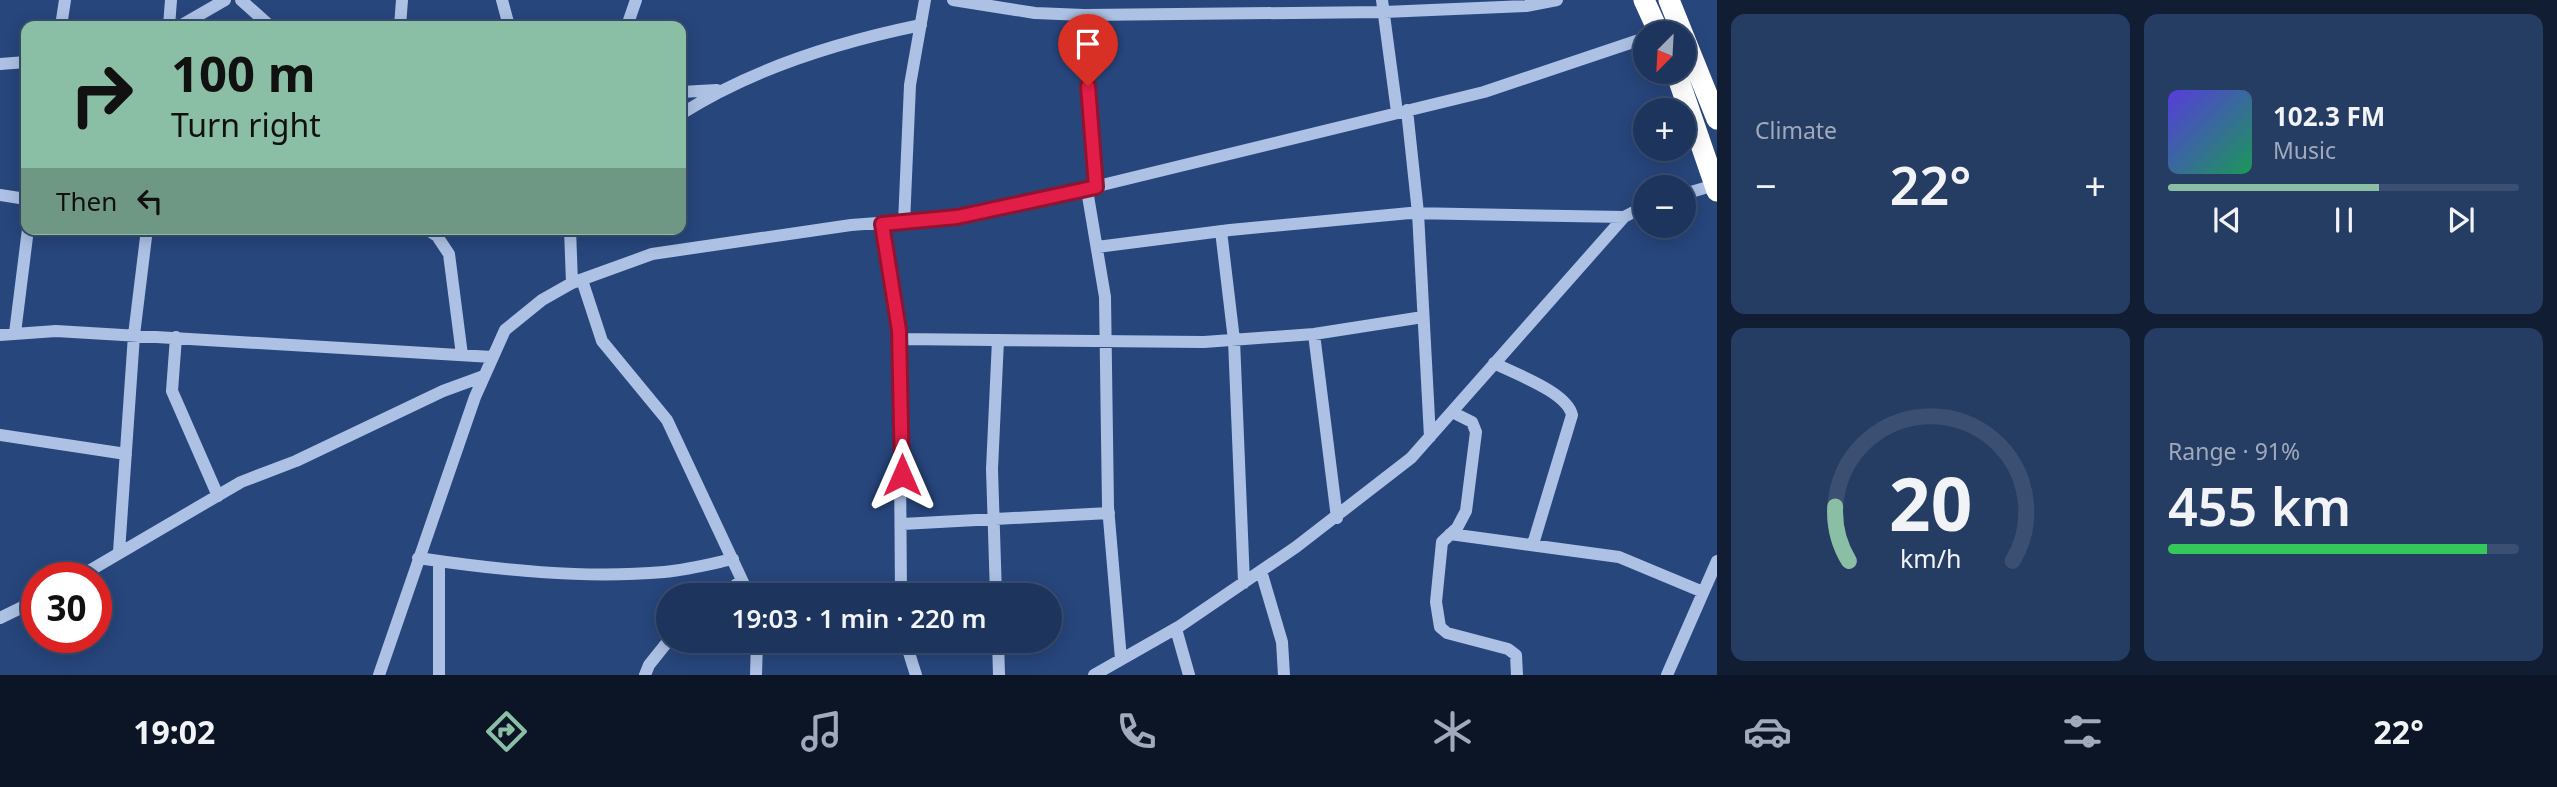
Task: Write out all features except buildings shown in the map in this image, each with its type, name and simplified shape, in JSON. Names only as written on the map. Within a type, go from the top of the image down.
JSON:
[{"type":"highway","points":[[1644,0],[1654,21]]},
{"type":"highway","points":[[1669,0],[1717,119]]},
{"type":"highway","points":[[1680,84],[1716,188]]},
{"type":"street","points":[[62,21],[65,0]]},
{"type":"street","points":[[169,21],[171,0]]},
{"type":"street","points":[[189,21],[225,0]]},
{"type":"street","points":[[241,0],[264,21]]},
{"type":"street","points":[[400,21],[402,0]]},
{"type":"street","points":[[502,0],[508,21]]},
{"type":"street","points":[[629,21],[636,0]]},
{"type":"street","points":[[904,223],[910,85],[925,0]]},
{"type":"street","points":[[953,0],[1035,13],[1084,15],[1383,6],[1526,6],[1558,0]]},
{"type":"street","points":[[1383,6],[1418,213],[1430,437]]},
{"type":"street","points":[[1084,15],[1091,188],[1105,297],[1109,513],[1121,659]]},
{"type":"street","points":[[686,111],[720,90],[852,40],[921,25]]},
{"type":"street","points":[[379,675],[484,376],[505,330],[542,300],[577,281],[652,254],[851,225],[957,217],[1091,188],[1484,92],[1633,42]]},
{"type":"street","points":[[0,64],[21,62]]},
{"type":"street","points":[[686,92],[720,90]]},
{"type":"street","points":[[1696,192],[1716,188]]},
{"type":"street","points":[[0,195],[21,198]]},
{"type":"street","points":[[1094,675],[1176,629],[1244,583],[1336,518],[1411,458],[1624,217],[1633,212]]},
{"type":"street","points":[[1097,247],[1221,231],[1418,213],[1624,217]]},
{"type":"street","points":[[882,224],[900,339],[901,583]]},
{"type":"street","points":[[1221,231],[1234,340],[1244,583]]},
{"type":"street","points":[[15,333],[27,235]]},
{"type":"street","points":[[119,552],[134,335],[146,235]]},
{"type":"street","points":[[435,235],[449,254],[462,355]]},
{"type":"street","points":[[571,235],[577,281],[602,341],[667,420],[743,583]]},
{"type":"street","points":[[900,339],[1234,340],[1314,334],[1423,317]]},
{"type":"street","points":[[0,335],[56,331],[492,357]]},
{"type":"street","points":[[1314,334],[1336,518]]},
{"type":"street","points":[[176,338],[172,391],[218,496]]},
{"type":"street","points":[[996,583],[992,469],[998,340]]},
{"type":"street","points":[[1494,363],[1560,397],[1570,408],[1572,415],[1533,544]]},
{"type":"street","points":[[103,562],[218,496],[433,395],[484,376]]},
{"type":"street","points":[[1452,412],[1472,422],[1476,432],[1466,511],[1450,534],[1443,539],[1436,603],[1440,627],[1447,633],[1508,649],[1516,655],[1517,675]]},
{"type":"street","points":[[0,435],[125,454]]},
{"type":"street","points":[[902,524],[1109,513]]},
{"type":"street","points":[[1450,534],[1619,557],[1703,592]]},
{"type":"street","points":[[418,558],[480,567],[608,574],[666,572],[733,559]]},
{"type":"street","points":[[439,561],[439,675]]},
{"type":"street","points":[[1667,675],[1717,561]]},
{"type":"street","points":[[1261,571],[1282,642],[1284,675]]},
{"type":"street","points":[[738,583],[742,580]]},
{"type":"street","points":[[0,618],[21,608]]},
{"type":"street","points":[[1176,629],[1189,675]]},
{"type":"street","points":[[645,675],[660,653]]},
{"type":"street","points":[[757,653],[757,675]]},
{"type":"street","points":[[909,653],[916,675]]},
{"type":"street","points":[[998,653],[999,675]]},
{"type":"route","points":[[902,475],[899,330],[882,224],[957,217],[1096,187],[1088,86]]}]
